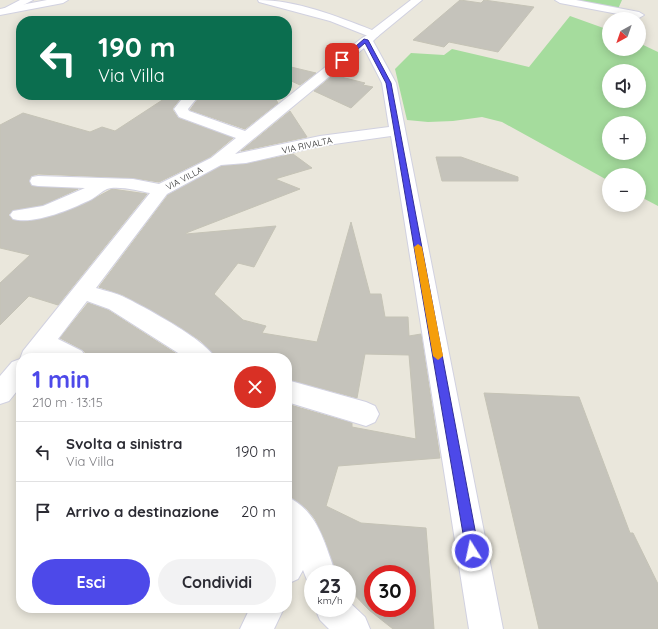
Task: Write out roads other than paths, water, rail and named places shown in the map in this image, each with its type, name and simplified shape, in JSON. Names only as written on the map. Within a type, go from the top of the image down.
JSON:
[{"type":"street","points":[[3,11],[28,0]]},
{"type":"street","points":[[3,11],[63,0]]},
{"type":"street","points":[[263,0],[334,19],[369,37],[389,83],[486,629]]},
{"type":"street","name":"VIA VILLA","points":[[38,350],[161,190],[217,161],[369,37],[417,0]]},
{"type":"street","points":[[560,0],[623,12]]},
{"type":"street","points":[[188,100],[181,109],[184,114],[248,137]]},
{"type":"street","name":"VIA RIVALTA","points":[[217,161],[246,158],[320,141],[398,130]]},
{"type":"street","points":[[38,181],[134,184],[161,190]]},
{"type":"street","points":[[19,215],[46,211],[86,195],[104,183]]},
{"type":"street","points":[[83,292],[117,303],[183,343],[196,353]]},
{"type":"street","points":[[38,350],[52,353]]},
{"type":"street","points":[[0,393],[16,375]]},
{"type":"street","points":[[292,392],[366,414]]},
{"type":"street","points":[[292,542],[296,522]]},
{"type":"street","points":[[296,522],[316,565]]},
{"type":"street","points":[[257,629],[265,613]]},
{"type":"street","points":[[341,617],[353,629]]}]
